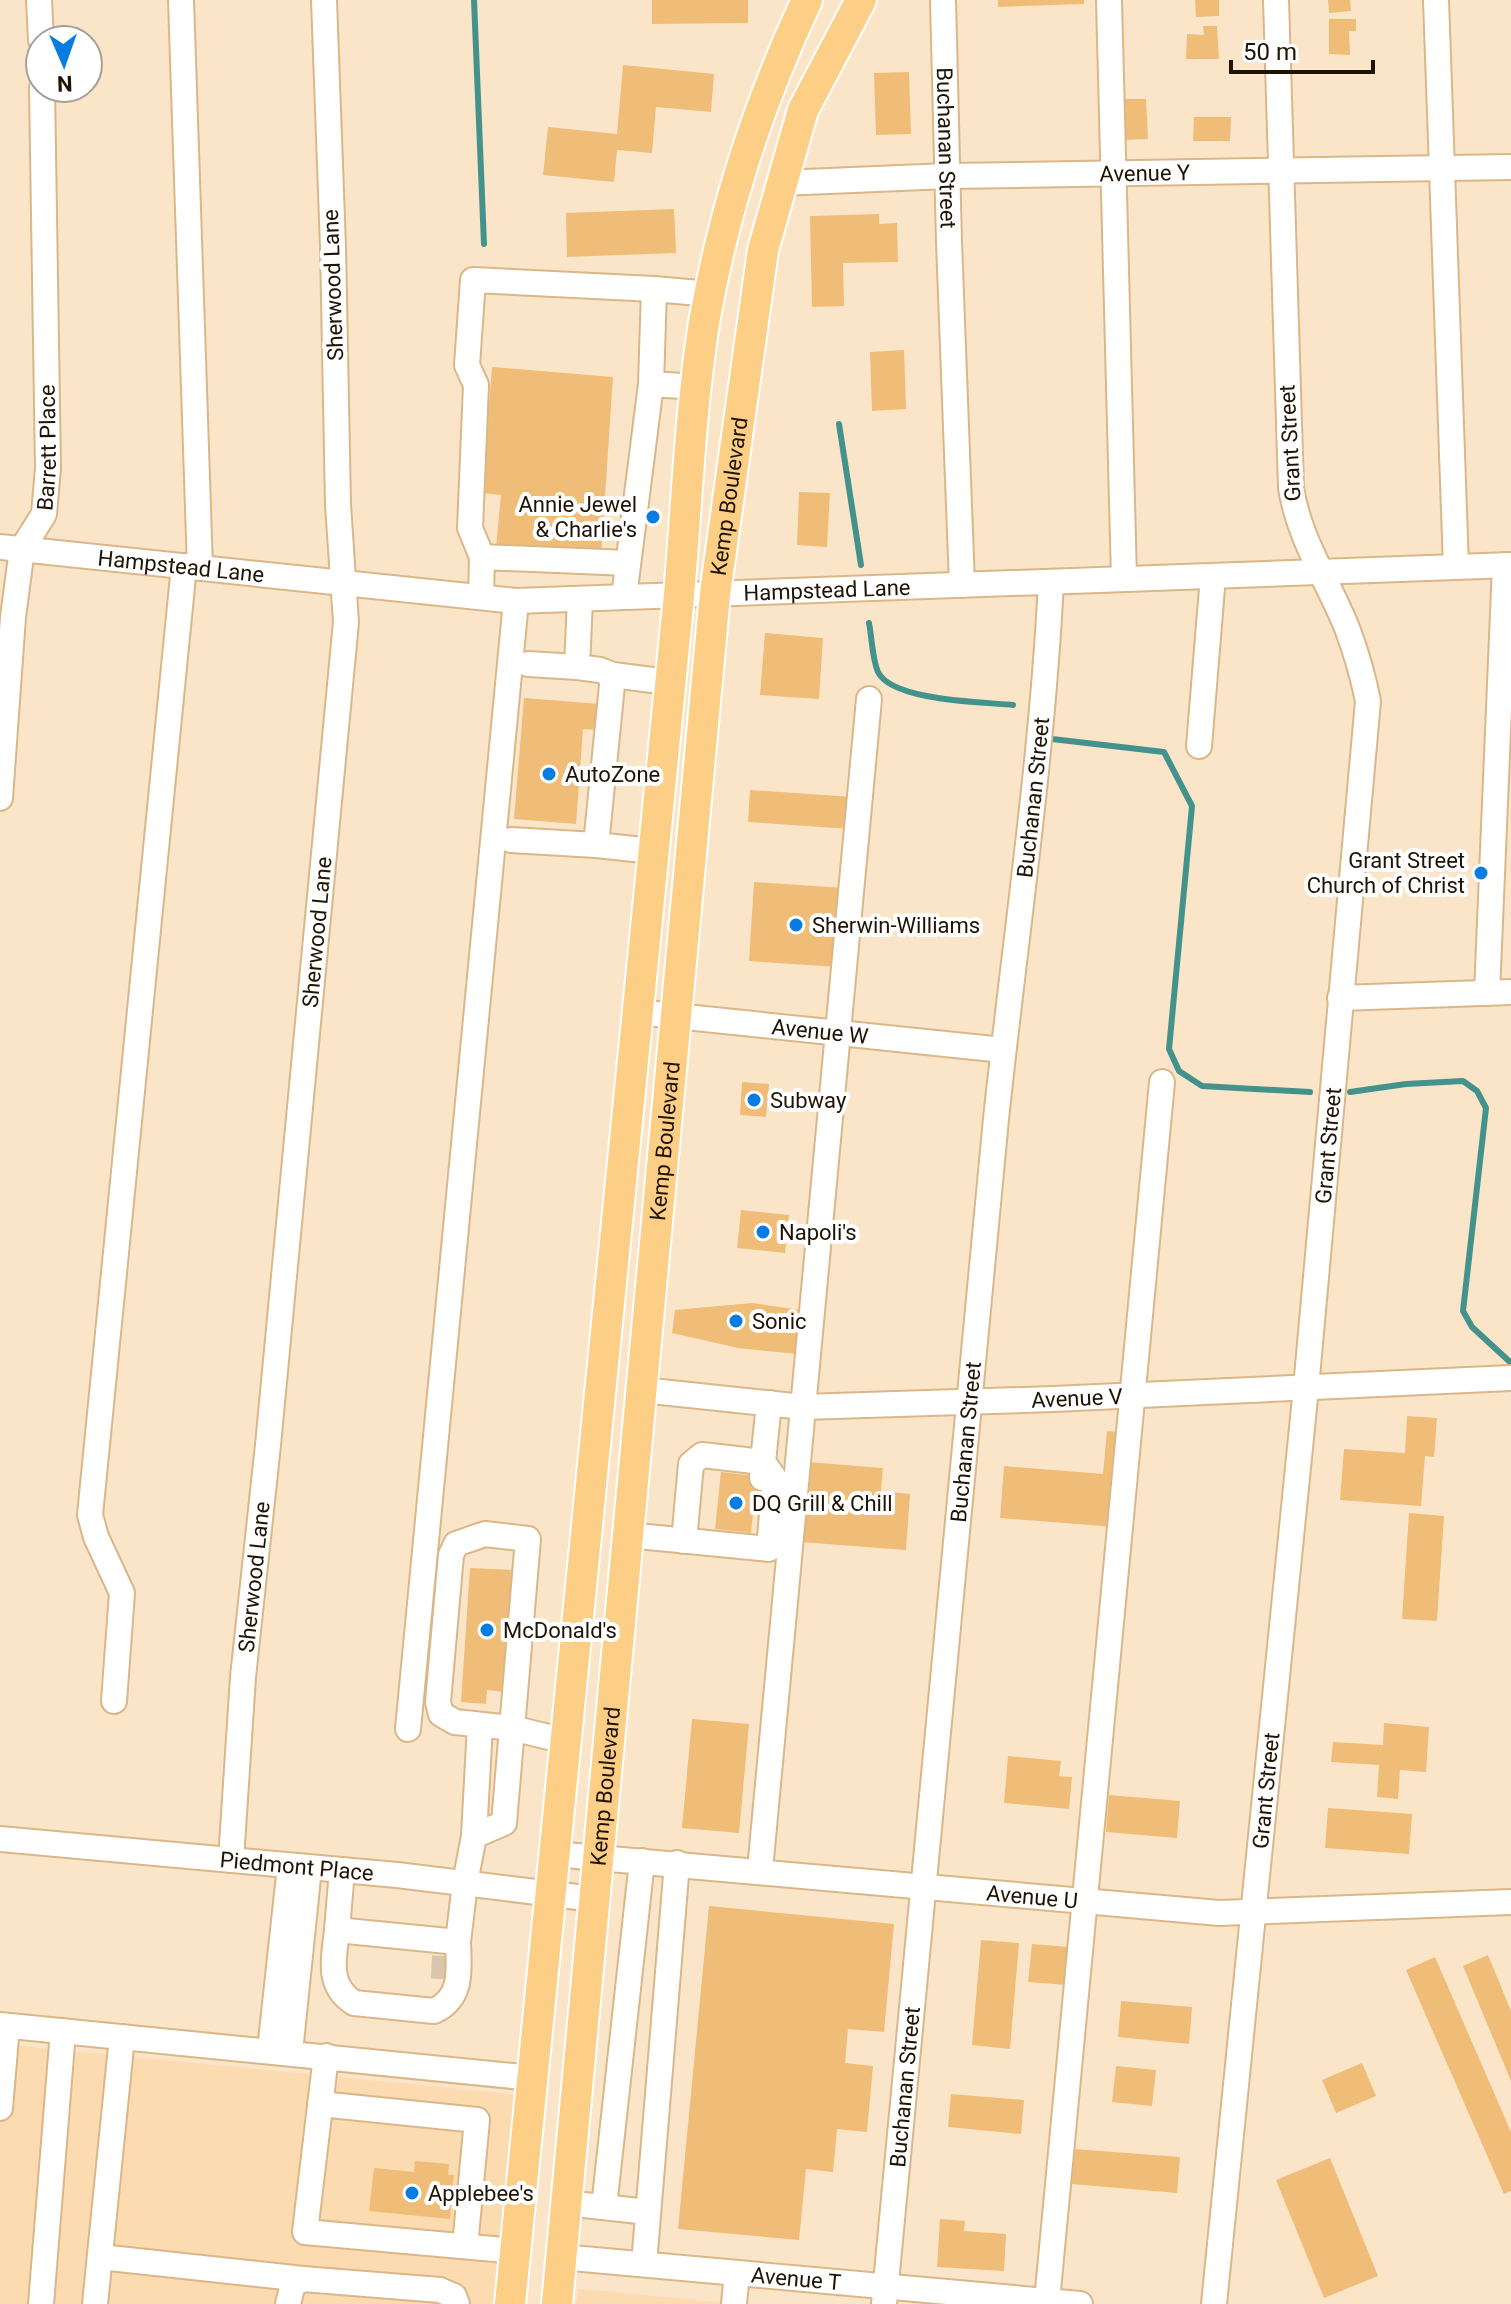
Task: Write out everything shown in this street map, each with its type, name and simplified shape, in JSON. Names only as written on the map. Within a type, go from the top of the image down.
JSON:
[{"type":"main road","name":"Kemp Boulevard","points":[[510,2304],[697,387],[716,260],[738,176],[764,98],[807,0]]},
{"type":"main road","name":"Kemp Boulevard","points":[[557,2304],[715,594],[763,250],[803,110],[861,0]]},
{"type":"main road","points":[[738,176],[781,183]]},
{"type":"main road","points":[[600,1384],[642,1390]]},
{"type":"main road","points":[[515,2251],[561,2257]]},
{"type":"street","points":[[39,0],[40,24]]},
{"type":"street","points":[[114,1701],[122,1593],[96,1537],[90,1515],[192,567],[181,0]]},
{"type":"street","name":"Sherwood Lane","points":[[231,1860],[243,1677],[346,622],[342,583],[324,0]]},
{"type":"street","name":"Buchanan Street","points":[[943,0],[962,585]]},
{"type":"street","points":[[1109,0],[1124,579]]},
{"type":"street","name":"Grant Street","points":[[1214,2304],[1306,1388],[1368,701],[1363,675],[1346,627],[1295,515],[1291,488],[1276,0]]},
{"type":"street","points":[[1436,0],[1456,567]]},
{"type":"street","name":"Barrett Place","points":[[0,798],[13,617],[11,548],[44,514],[48,468],[42,104]]},
{"type":"street","name":"Avenue Y","points":[[781,183],[948,176],[1511,167]]},
{"type":"street","points":[[481,597],[482,557],[470,528],[476,385],[467,365],[473,280],[710,294]]},
{"type":"street","points":[[624,597],[651,384],[654,289]]},
{"type":"street","points":[[651,384],[697,387]]},
{"type":"street","name":"Hampstead Lane","points":[[11,548],[516,601],[1508,565]]},
{"type":"street","points":[[482,557],[628,563]]},
{"type":"street","points":[[1340,998],[1499,993],[1508,565]]},
{"type":"street","points":[[1199,746],[1213,576]]},
{"type":"street","name":"Buchanan Street","points":[[885,2296],[1003,1050],[1033,812],[1051,582]]},
{"type":"street","points":[[577,667],[580,599]]},
{"type":"street","points":[[408,1729],[516,601]]},
{"type":"street","points":[[528,664],[577,667],[668,682]]},
{"type":"street","points":[[596,845],[613,675]]},
{"type":"street","points":[[760,1870],[869,699]]},
{"type":"street","points":[[511,840],[653,851]]},
{"type":"street","name":"Avenue W","points":[[637,1012],[1003,1050]]},
{"type":"street","points":[[1047,2301],[1162,1082]]},
{"type":"street","name":"Avenue V","points":[[642,1390],[803,1407],[1134,1396],[1511,1378]]},
{"type":"street","points":[[628,1535],[769,1549],[775,1479],[763,1462],[769,1403]]},
{"type":"street","points":[[684,1541],[691,1464],[702,1455],[763,1462]]},
{"type":"street","points":[[474,1836],[504,1823],[512,1728],[526,1562],[528,1539],[485,1534],[456,1544],[451,1555],[443,1644],[438,1702],[441,1714],[455,1722],[512,1728],[565,1741]]},
{"type":"street","points":[[446,2006],[447,1955],[474,1836],[480,1725]]},
{"type":"street","name":"Piedmont Place","points":[[0,1839],[342,1870],[594,1899]]},
{"type":"street","name":"Avenue U","points":[[554,1854],[1219,1913],[1511,1902]]},
{"type":"street","points":[[604,2207],[642,1861]]},
{"type":"street","points":[[644,2264],[677,1863]]},
{"type":"street","points":[[280,2051],[299,1867]]},
{"type":"street","points":[[337,1930],[447,1955],[459,1969],[455,1993],[446,2006],[434,2011],[354,2003],[345,1997],[334,1980],[333,1971],[342,1870]]},
{"type":"street","points":[[0,2108],[4,2026],[532,2078]]},
{"type":"street","points":[[41,2304],[63,2031]]},
{"type":"street","points":[[95,2304],[122,2037]]},
{"type":"street","points":[[326,2056],[305,2232],[515,2251]]},
{"type":"street","points":[[320,2104],[477,2120],[465,2246]]},
{"type":"street","points":[[566,2203],[648,2212]]},
{"type":"street","points":[[100,2257],[303,2279],[417,2296],[440,2290],[454,2296],[457,2304]]},
{"type":"street","name":"Avenue T","points":[[561,2257],[737,2273],[885,2296],[1080,2304]]},
{"type":"street","points":[[734,2304],[737,2273]]},
{"type":"street","points":[[288,2304],[293,2284],[303,2279]]},
{"type":"shaded area","points":[[0,2044],[522,2095],[498,2304],[0,2304]]},
{"type":"shaded area","points":[[578,2289],[739,2304],[576,2304]]},
{"type":"building","points":[[652,0],[748,0],[748,23],[652,24]]},
{"type":"building","points":[[998,0],[1084,0],[1084,4],[998,7]]},
{"type":"building","points":[[1195,0],[1219,0],[1219,16],[1196,17]]},
{"type":"building","points":[[1328,0],[1350,0],[1351,11],[1329,13]]},
{"type":"building","points":[[1329,19],[1356,19],[1356,31],[1349,31],[1350,55],[1329,54]]},
{"type":"building","points":[[1203,26],[1217,26],[1219,59],[1186,59],[1187,34],[1204,35]]},
{"type":"building","points":[[623,65],[714,74],[711,112],[656,107],[652,153],[617,150],[614,182],[543,175],[548,127],[617,134]]},
{"type":"building","points":[[909,72],[911,134],[876,135],[874,73]]},
{"type":"building","points":[[1125,99],[1146,99],[1148,139],[1125,140]]},
{"type":"building","points":[[1194,117],[1231,117],[1230,141],[1193,141]]},
{"type":"building","points":[[674,209],[676,253],[567,257],[566,213]]},
{"type":"building","points":[[879,214],[879,224],[897,223],[898,262],[843,263],[844,306],[812,307],[810,216]]},
{"type":"building","points":[[904,350],[906,409],[872,411],[870,352]]},
{"type":"building","points":[[492,367],[613,377],[601,556],[496,548],[501,495],[482,493]]},
{"type":"building","points":[[799,492],[830,493],[827,547],[797,545]]},
{"type":"building","points":[[765,633],[823,638],[819,699],[760,695]]},
{"type":"building","name":"AutoZone","points":[[524,698],[600,704],[598,730],[583,729],[576,824],[514,819]]},
{"type":"building","points":[[750,790],[853,797],[851,829],[748,822]]},
{"type":"building","name":"Sherwin-Williams","points":[[754,882],[844,888],[838,967],[749,961]]},
{"type":"building","name":"Subway","points":[[742,1082],[769,1084],[766,1117],[740,1115]]},
{"type":"building","name":"Napoli's","points":[[741,1210],[789,1215],[785,1253],[737,1248]]},
{"type":"building","name":"Sonic","points":[[752,1303],[800,1310],[797,1354],[738,1348],[672,1333],[675,1310]]},
{"type":"building","points":[[1407,1416],[1437,1418],[1434,1457],[1425,1456],[1421,1506],[1340,1500],[1344,1449],[1405,1453]]},
{"type":"building","points":[[1107,1431],[1123,1432],[1115,1527],[1000,1518],[1004,1466],[1103,1474]]},
{"type":"building","points":[[807,1462],[883,1468],[881,1491],[910,1494],[906,1550],[801,1542]]},
{"type":"building","name":"DQ Grill & Chill","points":[[721,1472],[757,1476],[751,1533],[715,1529]]},
{"type":"building","points":[[1409,1513],[1444,1516],[1437,1621],[1402,1619]]},
{"type":"building","name":"McDonald's","points":[[470,1568],[513,1570],[505,1692],[487,1690],[486,1704],[461,1702]]},
{"type":"building","points":[[692,1719],[749,1724],[739,1833],[682,1828]]},
{"type":"building","points":[[1384,1723],[1429,1727],[1426,1772],[1400,1770],[1398,1799],[1377,1797],[1379,1765],[1331,1762],[1333,1742],[1383,1745]]},
{"type":"building","points":[[1008,1756],[1061,1761],[1059,1776],[1072,1777],[1069,1809],[1004,1803]]},
{"type":"building","points":[[1109,1795],[1180,1801],[1177,1838],[1106,1832]]},
{"type":"building","points":[[1328,1808],[1412,1814],[1409,1854],[1325,1848]]},
{"type":"building","points":[[709,1906],[894,1924],[884,2032],[848,2029],[845,2063],[873,2066],[867,2132],[837,2129],[833,2172],[806,2169],[799,2240],[678,2229]]},
{"type":"building","points":[[981,1940],[1019,1943],[1010,2049],[972,2045]]},
{"type":"building","points":[[1032,1944],[1070,1947],[1067,1985],[1028,1982]]},
{"type":"building","points":[[1488,1955],[1511,2011],[1511,2081],[1463,1966]]},
{"type":"building","points":[[1435,1957],[1511,2132],[1511,2191],[1504,2194],[1406,1970]]},
{"type":"building","points":[[1121,2001],[1192,2007],[1189,2044],[1118,2037]]},
{"type":"building","points":[[1362,2063],[1376,2096],[1336,2113],[1322,2080]]},
{"type":"building","points":[[1116,2066],[1156,2070],[1152,2106],[1112,2102]]},
{"type":"building","points":[[951,2094],[1024,2100],[1021,2134],[948,2127]]},
{"type":"building","points":[[1074,2149],[1180,2157],[1177,2193],[1072,2184]]},
{"type":"building","points":[[1330,2158],[1378,2276],[1324,2298],[1276,2180]]},
{"type":"building","name":"Applebee's","points":[[415,2161],[449,2164],[448,2175],[454,2175],[450,2219],[369,2211],[374,2168],[414,2172]]},
{"type":"building","points":[[940,2219],[965,2221],[964,2231],[1006,2234],[1004,2271],[937,2267]]},
{"type":"waterway","points":[[474,0],[484,244]]},
{"type":"waterway","points":[[839,424],[861,565]]},
{"type":"waterway","points":[[869,623],[876,666],[887,682],[901,689],[940,698],[1013,705]]},
{"type":"waterway","points":[[1052,739],[1164,752],[1192,806],[1169,1049],[1179,1071],[1202,1086],[1310,1092]]},
{"type":"waterway","points":[[1350,1092],[1406,1084],[1463,1081],[1477,1091],[1486,1108],[1463,1311],[1472,1327],[1510,1362]]},
{"type":"tunnel","points":[[443,1979],[444,1956]]},
{"type":"place","name":"Annie Jewel & Charlie's","points":[[653,517]]},
{"type":"place","name":"AutoZone","points":[[549,774]]},
{"type":"place","name":"Grant Street Church of Christ","points":[[1481,873]]},
{"type":"place","name":"Sherwin-Williams","points":[[796,925]]},
{"type":"place","name":"Subway","points":[[754,1100]]},
{"type":"place","name":"Napoli's","points":[[763,1232]]},
{"type":"place","name":"Sonic","points":[[736,1321]]},
{"type":"place","name":"DQ Grill & Chill","points":[[736,1503]]},
{"type":"place","name":"McDonald's","points":[[487,1630]]},
{"type":"place","name":"Applebee's","points":[[412,2193]]}]
